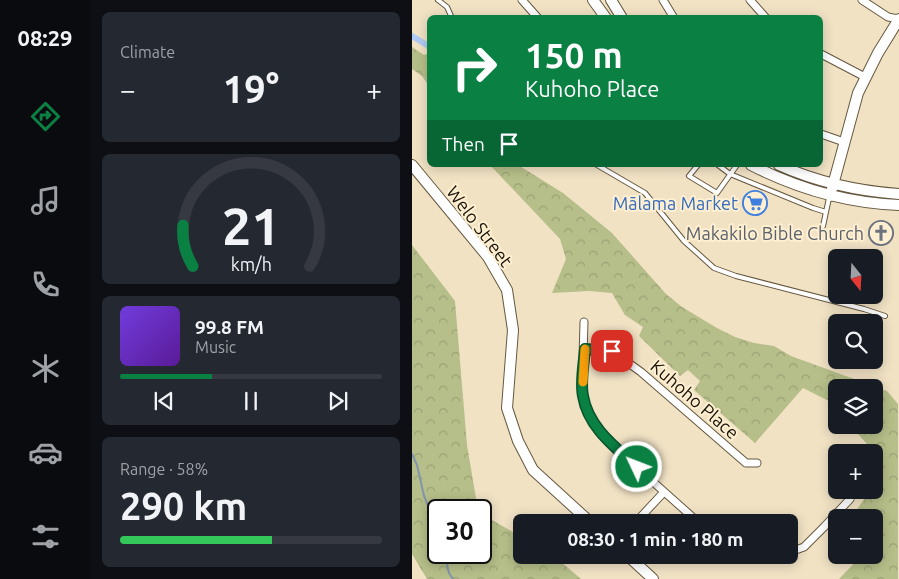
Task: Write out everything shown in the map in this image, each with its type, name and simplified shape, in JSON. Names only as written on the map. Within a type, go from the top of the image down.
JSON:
[{"type":"street","points":[[522,0],[535,15]]},
{"type":"street","points":[[593,0],[604,15]]},
{"type":"street","points":[[611,0],[620,15]]},
{"type":"street","points":[[662,0],[672,15]]},
{"type":"street","points":[[750,0],[763,15]]},
{"type":"street","points":[[830,196],[854,107],[865,77],[898,19],[888,17],[862,0]]},
{"type":"street","points":[[823,55],[865,77]]},
{"type":"street","points":[[823,135],[844,142]]},
{"type":"street","name":"Welo Street","points":[[412,164],[488,257],[507,290],[513,330],[507,408],[518,441],[533,470],[581,514]]},
{"type":"street","points":[[755,167],[790,183],[830,196],[873,204],[898,206]]},
{"type":"street","points":[[784,167],[832,184],[874,192],[898,194]]},
{"type":"street","points":[[584,322],[585,349],[582,395],[588,413],[597,429],[689,514]]},
{"type":"street","name":"Kuhoho Place","points":[[585,349],[612,351],[641,372],[697,422],[746,462],[757,463]]},
{"type":"street","points":[[643,514],[664,492]]},
{"type":"street","points":[[798,549],[804,547],[849,499]]},
{"type":"street","points":[[637,564],[654,579]]},
{"type":"lane","points":[[438,0],[447,7],[451,15]]},
{"type":"lane","points":[[600,167],[644,192],[684,242],[714,268],[736,276],[885,316]]},
{"type":"lane","points":[[696,167],[689,176],[717,193],[734,167]]},
{"type":"lane","points":[[721,167],[730,174],[826,212]]},
{"type":"lane","points":[[823,226],[830,196]]},
{"type":"green space","points":[[412,47],[424,55],[427,54],[427,83],[422,76],[412,69]]},
{"type":"green space","points":[[492,167],[521,167],[563,193],[612,233],[666,294],[682,307],[717,328],[735,337],[754,343],[774,346],[791,356],[854,379],[828,379],[828,400],[803,388],[755,443],[694,390],[700,381],[688,370],[680,376],[639,336],[643,327],[625,315],[612,293],[589,291],[552,293],[566,259],[560,239]]},
{"type":"green space","points":[[412,245],[455,301],[467,445],[476,499],[427,499],[427,564],[492,564],[492,520],[513,532],[513,564],[564,564],[581,579],[427,579],[412,554]]},
{"type":"green space","points":[[883,390],[887,391],[898,404],[898,579],[839,579],[853,564],[883,564],[883,509],[857,509],[864,499],[883,499],[883,444],[867,444],[858,434],[883,434]]},
{"type":"waterway","points":[[412,36],[427,45]]},
{"type":"waterway","points":[[412,454],[417,465],[427,503]]},
{"type":"waterway","points":[[447,564],[453,579]]},
{"type":"slow traffic","points":[[583,382],[585,349]]},
{"type":"place","name":"Mālama Market","points":[[755,203]]},
{"type":"place","name":"Makakilo Bible Church","points":[[881,233]]},
{"type":"route","points":[[612,351],[585,349],[582,395],[588,413],[597,429],[637,467]]}]
